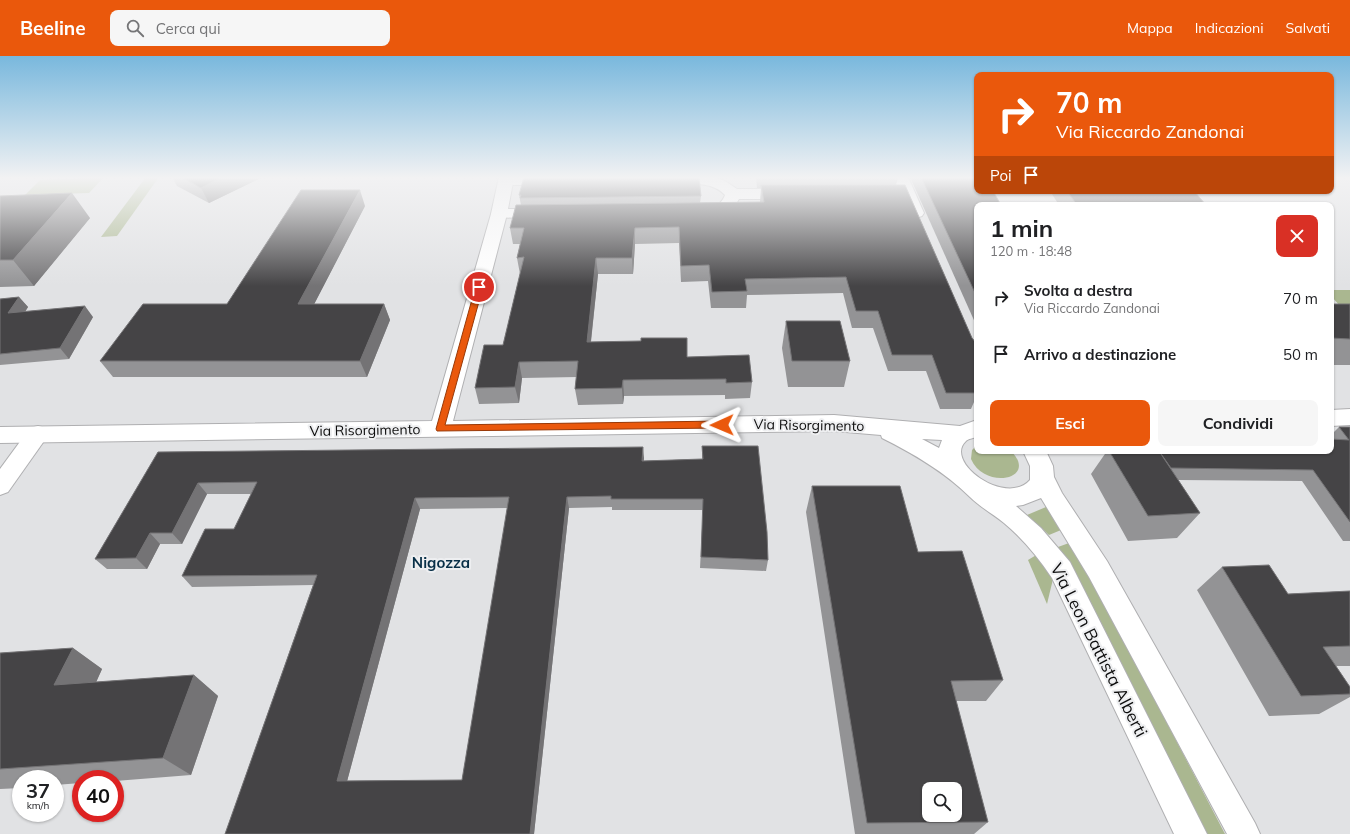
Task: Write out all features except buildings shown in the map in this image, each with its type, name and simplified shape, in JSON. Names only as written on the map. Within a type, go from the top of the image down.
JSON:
[{"type":"street","points":[[912,213],[923,230]]},
{"type":"street","points":[[440,429],[499,214],[562,214]]},
{"type":"street","points":[[1334,418],[1350,418]]},
{"type":"street","name":"Via Risorgimento","points":[[0,435],[834,423],[969,431]]},
{"type":"street","name":"Via Risorgimento","points":[[874,426],[896,434],[929,452],[977,490]]},
{"type":"street","points":[[957,473],[950,462],[949,451],[953,441],[969,431]]},
{"type":"street","points":[[0,486],[38,434]]},
{"type":"street","points":[[977,490],[1006,498],[1030,494],[1039,487],[1040,459]]},
{"type":"street","points":[[1040,459],[1054,500],[1098,569],[1244,834]]},
{"type":"street","name":"Via Leon Battista Alberti","points":[[977,490],[1009,512],[1033,533],[1061,570],[1191,834]]},
{"type":"green space","points":[[119,213],[133,213],[117,236],[101,237]]},
{"type":"green space","points":[[1334,290],[1350,290],[1350,317],[1334,299]]},
{"type":"green space","points":[[974,448],[974,454],[1013,454],[1018,461],[1019,469],[1007,478],[997,478],[987,475],[978,469],[971,459],[972,450]]},
{"type":"green space","points":[[1046,507],[1061,530],[1049,535],[1027,515]]},
{"type":"green space","points":[[1069,543],[1073,543],[1225,834],[1206,834],[1058,548]]},
{"type":"green space","points":[[1038,554],[1053,579],[1047,604],[1028,560]]},
{"type":"district","name":"Nigozza","points":[[441,563]]},
{"type":"route","points":[[479,287],[440,429],[722,425]]}]
